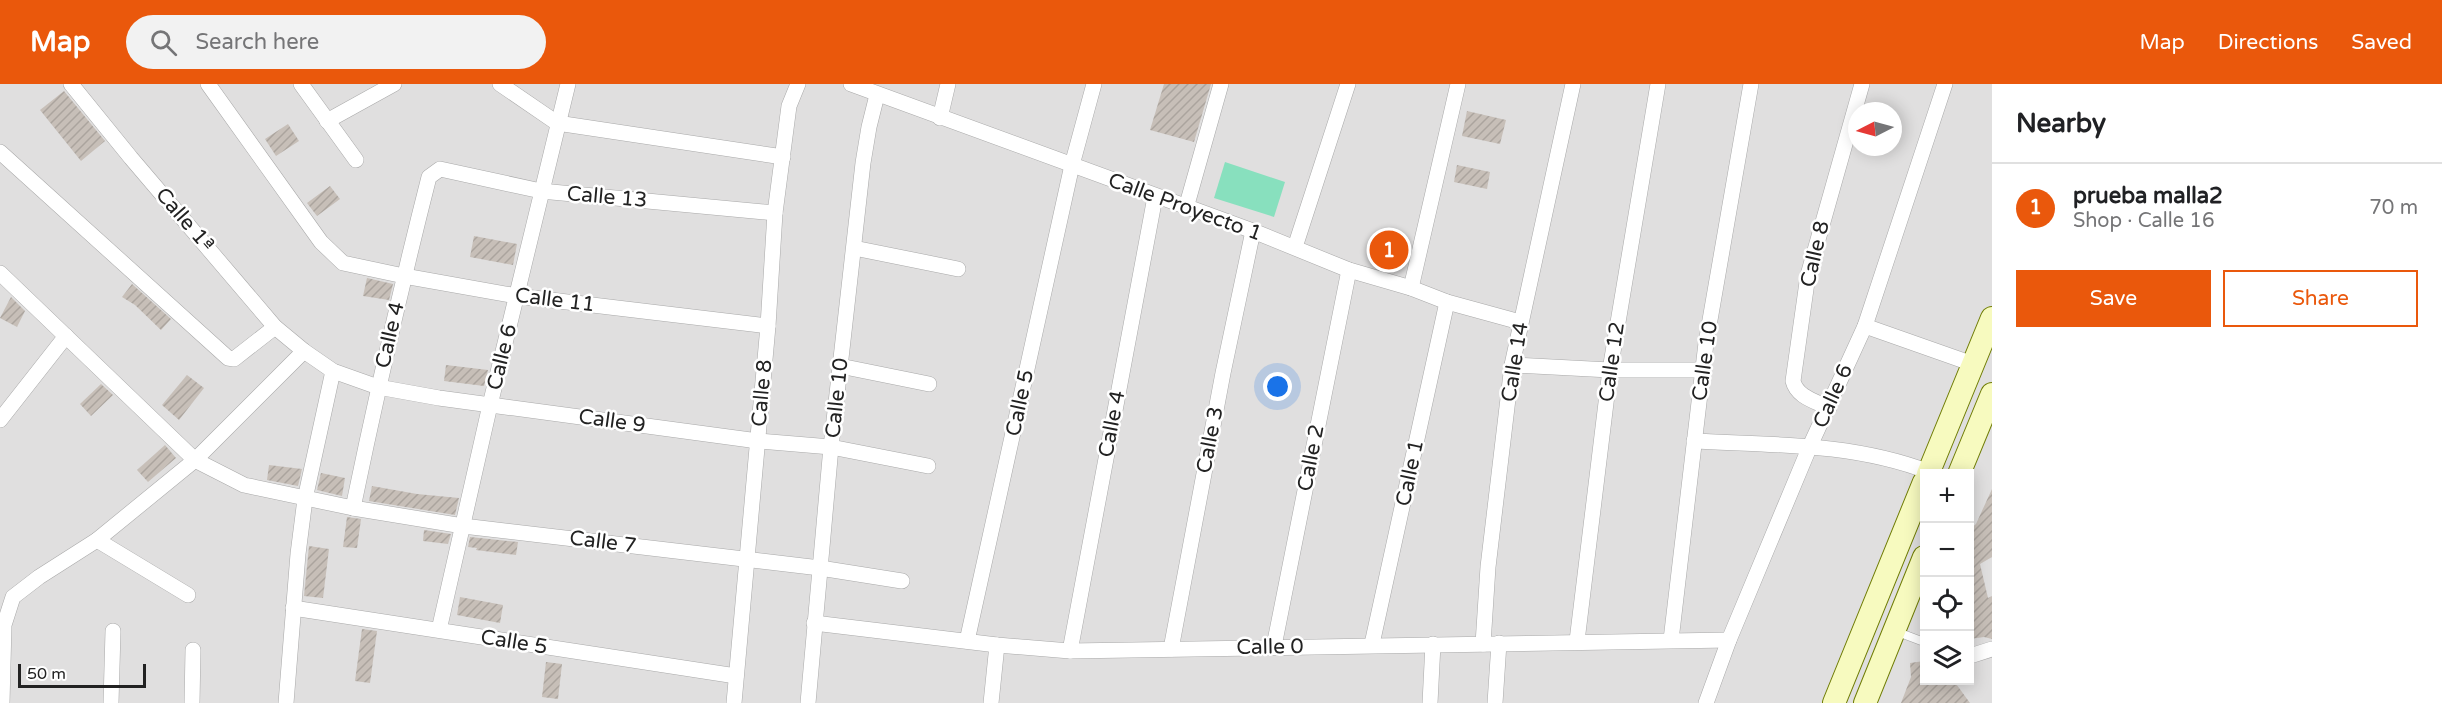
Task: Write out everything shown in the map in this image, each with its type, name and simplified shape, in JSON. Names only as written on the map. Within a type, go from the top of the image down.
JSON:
[{"type":"main road","points":[[1930,469],[1981,359],[1992,318]]},
{"type":"main road","points":[[1961,469],[1992,394]]},
{"type":"main road","points":[[1834,703],[1920,493]]},
{"type":"main road","points":[[1864,703],[1920,567]]},
{"type":"street","name":"Calle 1ª","points":[[72,84],[131,158],[275,327],[304,351]]},
{"type":"street","name":"Calle 11","points":[[208,84],[321,242],[343,263],[517,296],[768,326]]},
{"type":"street","points":[[301,84],[356,160]]},
{"type":"street","points":[[327,121],[394,84]]},
{"type":"street","points":[[500,84],[557,123],[783,157]]},
{"type":"street","name":"Calle 6","points":[[439,630],[490,405],[568,84]]},
{"type":"street","name":"Calle 8","points":[[734,703],[749,559],[775,213],[789,106],[798,84]]},
{"type":"street","name":"Calle Proyecto 1","points":[[851,84],[1253,231],[1349,270],[1411,288],[1447,302],[1520,322]]},
{"type":"street","points":[[940,118],[948,84]]},
{"type":"street","name":"Calle 5","points":[[967,641],[1072,165],[1094,84]]},
{"type":"street","points":[[1186,208],[1221,84]]},
{"type":"street","points":[[1294,247],[1348,84]]},
{"type":"street","points":[[1411,288],[1458,84]]},
{"type":"street","name":"Calle 14","points":[[1483,644],[1488,567],[1512,365],[1573,84]]},
{"type":"street","name":"Calle 12","points":[[1577,641],[1610,370],[1658,84]]},
{"type":"street","name":"Calle 10","points":[[1671,640],[1702,370],[1751,84]]},
{"type":"street","name":"Calle 8","points":[[1829,408],[1799,394],[1794,389],[1792,381],[1808,275],[1862,84]]},
{"type":"street","name":"Calle 6","points":[[1706,703],[1729,639],[1810,446],[1865,326],[1945,84]]},
{"type":"street","name":"Calle 10","points":[[808,703],[840,366],[868,127],[877,95]]},
{"type":"street","points":[[0,152],[228,358],[234,359],[241,356],[275,327]]},
{"type":"street","name":"Calle 13","points":[[440,169],[541,191],[775,213]]},
{"type":"street","name":"Calle 4","points":[[353,508],[378,387],[429,177],[440,169]]},
{"type":"street","name":"Calle 4","points":[[1070,651],[1155,197]]},
{"type":"street","name":"Calle 3","points":[[1171,649],[1223,373],[1253,231]]},
{"type":"street","points":[[854,248],[958,269]]},
{"type":"street","name":"Calle 2","points":[[1274,646],[1349,270]]},
{"type":"street","name":"Calle 7","points":[[0,273],[195,460],[244,485],[353,508],[463,526],[749,559],[902,581]]},
{"type":"street","name":"Calle 1","points":[[1372,644],[1447,302]]},
{"type":"street","points":[[1865,326],[1981,359]]},
{"type":"street","points":[[0,420],[66,336]]},
{"type":"street","points":[[2,703],[4,625],[13,597],[39,577],[97,540],[195,460],[304,351]]},
{"type":"street","name":"Calle 9","points":[[304,351],[333,370],[378,387],[490,405],[758,441],[831,447],[928,466]]},
{"type":"street","points":[[1512,365],[1610,370],[1702,370]]},
{"type":"street","points":[[840,366],[929,384]]},
{"type":"street","points":[[286,703],[293,608],[305,499],[333,370]]},
{"type":"street","points":[[1694,441],[1810,446],[1880,455],[1920,473]]},
{"type":"street","points":[[97,540],[188,595]]},
{"type":"street","name":"Calle 5","points":[[293,608],[736,676]]},
{"type":"street","name":"Calle 0","points":[[814,623],[997,645],[1070,651],[1729,639]]},
{"type":"street","points":[[111,703],[112,631]]},
{"type":"street","points":[[1495,703],[1500,643]]},
{"type":"street","points":[[1430,703],[1433,644]]},
{"type":"street","points":[[991,703],[997,645]]},
{"type":"street","points":[[192,703],[193,650]]},
{"type":"street","points":[[1974,655],[1992,650]]},
{"type":"lane","points":[[1894,630],[1920,640]]},
{"type":"shaded area","points":[[0,84],[1992,84],[1992,703],[0,703]]},
{"type":"green space","points":[[1225,162],[1285,182],[1274,217],[1214,198]]},
{"type":"building","points":[[1164,84],[1211,84],[1194,142],[1150,130]]},
{"type":"building","points":[[64,91],[105,141],[81,161],[40,110]]},
{"type":"building","points":[[1467,111],[1506,120],[1500,144],[1462,136]]},
{"type":"building","points":[[288,124],[299,141],[276,156],[265,139]]},
{"type":"building","points":[[1457,165],[1490,172],[1487,189],[1454,182]]},
{"type":"building","points":[[330,186],[340,199],[317,216],[307,203]]},
{"type":"building","points":[[474,236],[517,244],[513,265],[470,257]]},
{"type":"building","points":[[367,278],[393,284],[389,300],[363,296]]},
{"type":"building","points":[[132,284],[171,319],[161,330],[135,305],[122,297]]},
{"type":"building","points":[[11,297],[25,311],[17,327],[0,318]]},
{"type":"building","points":[[446,365],[488,370],[484,386],[444,381]]},
{"type":"building","points":[[187,375],[204,388],[179,420],[162,405]]},
{"type":"building","points":[[101,384],[113,395],[91,416],[80,404]]},
{"type":"building","points":[[165,445],[176,458],[148,482],[137,470]]},
{"type":"building","points":[[269,465],[302,469],[298,486],[267,480]]},
{"type":"building","points":[[321,473],[345,478],[342,496],[317,490]]},
{"type":"building","points":[[372,486],[459,498],[455,515],[369,501]]},
{"type":"building","points":[[1992,489],[1992,557],[1980,564],[1988,598],[1992,596],[1992,639],[1974,638],[1974,526]]},
{"type":"building","points":[[347,517],[361,519],[357,548],[343,547]]},
{"type":"building","points":[[424,530],[451,534],[448,544],[423,541]]},
{"type":"building","points":[[470,537],[518,542],[516,555],[468,547]]},
{"type":"building","points":[[309,546],[329,549],[323,598],[304,596]]},
{"type":"building","points":[[460,597],[503,605],[500,623],[457,615]]},
{"type":"building","points":[[362,629],[377,631],[370,683],[355,681]]},
{"type":"building","points":[[546,662],[562,664],[558,699],[542,697]]},
{"type":"building","points":[[1920,662],[1920,685],[1957,685],[1970,703],[1901,703],[1911,677],[1910,663]]},
{"type":"place","name":"prueba malla2","points":[[1389,250]]}]
